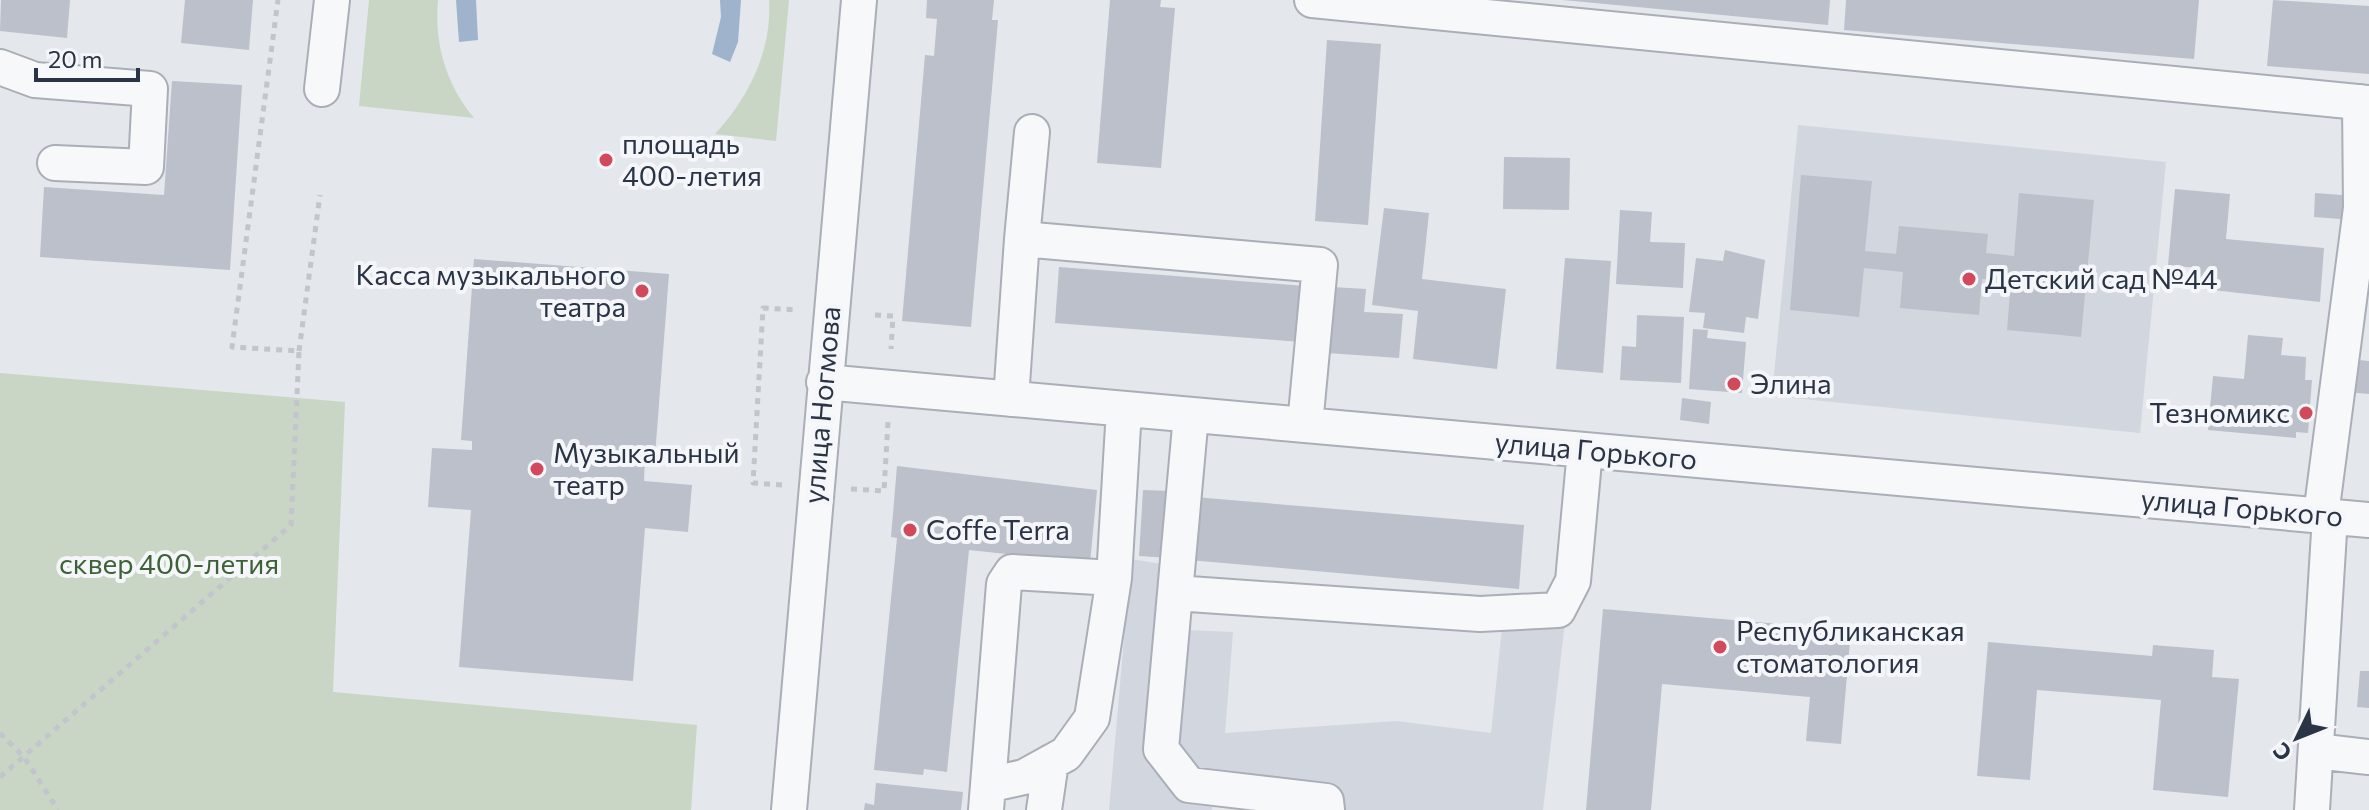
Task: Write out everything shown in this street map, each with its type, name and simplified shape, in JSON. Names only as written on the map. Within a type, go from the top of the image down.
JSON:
[{"type":"street","points":[[322,89],[332,0]]},
{"type":"street","name":"улица Ногмова","points":[[789,810],[859,0]]},
{"type":"street","points":[[1312,0],[2364,103],[2361,208],[2325,516],[2312,810]]},
{"type":"street","points":[[0,67],[35,80],[150,89],[146,167],[55,163]]},
{"type":"street","points":[[1011,399],[1032,132]]},
{"type":"street","points":[[1022,239],[1320,265],[1305,425]]},
{"type":"street","name":"улица Горького","points":[[824,382],[2369,520]]},
{"type":"street","points":[[987,798],[1066,754],[1092,718],[1114,578],[1124,409]]},
{"type":"street","points":[[1191,415],[1161,749],[1189,785],[1206,798],[1326,801],[1327,810]]},
{"type":"street","points":[[1175,593],[1480,614],[1506,610],[1558,610],[1573,581],[1585,450]]},
{"type":"street","points":[[987,798],[1004,584],[1012,572],[1114,578]]},
{"type":"street","points":[[2316,751],[2369,757]]},
{"type":"street","points":[[1044,810],[1051,762]]},
{"type":"path","points":[[278,0],[232,347],[299,351]]},
{"type":"path","points":[[0,777],[291,525],[299,351],[320,195]]},
{"type":"path","points":[[782,485],[753,483],[763,308],[798,310]]},
{"type":"path","points":[[875,315],[893,316],[891,349]]},
{"type":"path","points":[[850,489],[884,491],[888,417]]},
{"type":"path","points":[[0,733],[24,757],[58,810]]},
{"type":"shaded area","name":"Детский сад №44","points":[[1798,125],[2166,162],[2140,433],[1772,396]]},
{"type":"shaded area","points":[[1131,559],[1186,568],[1186,630],[1233,632],[1225,733],[1397,721],[1491,733],[1503,619],[1565,622],[1543,810],[1298,810],[1213,803],[1212,810],[1109,810]]},
{"type":"green space","points":[[369,0],[438,0],[438,32],[444,63],[456,91],[474,118],[359,106]]},
{"type":"green space","points":[[769,0],[789,0],[776,141],[715,134],[738,105],[756,72],[767,37]]},
{"type":"green space","name":"сквер 400-летия","points":[[0,373],[345,402],[333,692],[697,725],[691,810],[0,810]]},
{"type":"water","points":[[456,0],[476,0],[478,40],[459,42]]},
{"type":"water","points":[[720,0],[741,0],[738,42],[730,62],[712,54],[721,17]]},
{"type":"building","points":[[1,0],[70,0],[67,38],[0,31]]},
{"type":"building","points":[[185,0],[253,0],[249,50],[181,43]]},
{"type":"building","points":[[927,0],[994,0],[992,20],[998,20],[971,327],[902,321],[925,55],[934,56],[937,19],[926,18]]},
{"type":"building","points":[[1110,0],[1161,0],[1160,7],[1175,8],[1161,168],[1097,163]]},
{"type":"building","points":[[1563,0],[1830,0],[1828,25]]},
{"type":"building","points":[[1846,0],[2199,0],[2194,59],[1844,30]]},
{"type":"building","points":[[2273,0],[2369,6],[2369,74],[2267,66]]},
{"type":"building","points":[[1327,40],[1381,44],[1368,225],[1315,221]]},
{"type":"building","points":[[172,81],[242,85],[230,270],[40,257],[44,187],[164,195]]},
{"type":"building","points":[[1504,157],[1570,158],[1569,210],[1503,209]]},
{"type":"building","points":[[1801,175],[1872,181],[1865,251],[1896,254],[1899,226],[1988,234],[1986,253],[2014,256],[2019,193],[2094,200],[2081,337],[2007,330],[2011,281],[1982,279],[1979,315],[1900,308],[1903,272],[1864,268],[1859,317],[1790,310]]},
{"type":"building","points":[[2175,189],[2230,194],[2226,239],[2324,248],[2320,302],[2195,288],[2197,268],[2168,265]]},
{"type":"building","points":[[2315,193],[2355,196],[2353,220],[2314,217]]},
{"type":"building","points":[[1384,208],[1429,213],[1422,279],[1506,289],[1497,369],[1413,359],[1418,311],[1372,305]]},
{"type":"building","points":[[1620,210],[1652,212],[1650,242],[1685,243],[1683,288],[1616,284]]},
{"type":"building","points":[[1725,250],[1765,260],[1758,319],[1746,317],[1744,333],[1703,328],[1705,313],[1689,312],[1696,258],[1723,261]]},
{"type":"building","points":[[1565,258],[1611,261],[1603,373],[1556,369]]},
{"type":"building","name":"Музыкальный театр","points":[[474,259],[669,274],[655,456],[645,456],[644,481],[692,485],[688,532],[645,528],[633,681],[459,667],[471,510],[428,507],[432,448],[472,450],[472,441],[461,440]]},
{"type":"building","points":[[1059,267],[1305,286],[1301,342],[1055,323]]},
{"type":"building","points":[[1332,287],[1366,289],[1364,312],[1403,314],[1399,358],[1327,353]]},
{"type":"building","points":[[1637,315],[1684,317],[1681,383],[1620,380],[1622,346],[1636,347]]},
{"type":"building","points":[[1693,329],[1708,330],[1707,338],[1746,342],[1742,393],[1689,389]]},
{"type":"building","points":[[2248,335],[2283,338],[2281,355],[2306,357],[2305,380],[2312,380],[2308,433],[2296,432],[2296,438],[2208,430],[2213,376],[2244,379]]},
{"type":"building","points":[[2348,359],[2369,361],[2369,394],[2346,392]]},
{"type":"building","points":[[1682,398],[1711,402],[1709,424],[1680,420]]},
{"type":"building","points":[[897,466],[1097,490],[1090,563],[969,550],[947,772],[924,769],[923,775],[874,770],[897,538],[891,537]]},
{"type":"building","points":[[1143,490],[1173,491],[1169,558],[1139,556]]},
{"type":"building","points":[[1195,497],[1524,525],[1519,589],[1189,560]]},
{"type":"building","points":[[1603,609],[1851,630],[1841,744],[1806,741],[1810,697],[1662,684],[1651,810],[1586,810]]},
{"type":"building","points":[[1988,642],[2152,656],[2153,645],[2214,650],[2212,677],[2239,679],[2228,797],[2153,790],[2161,700],[2037,690],[2030,780],[1977,776]]},
{"type":"building","points":[[2360,671],[2369,671],[2369,708],[2357,707]]},
{"type":"building","points":[[876,783],[963,792],[961,810],[864,810],[865,803],[874,805]]},
{"type":"place","name":"площадь 400-летия","points":[[606,160]]},
{"type":"place","name":"Детский сад №44","points":[[1969,279]]},
{"type":"place","name":"Касса музыкального театра","points":[[642,291]]},
{"type":"place","name":"Элина","points":[[1734,384]]},
{"type":"place","name":"Тезномикс","points":[[2306,413]]},
{"type":"place","name":"Музыкальный театр","points":[[537,469]]},
{"type":"place","name":"Coffe Terra","points":[[910,530]]},
{"type":"place","name":"Республиканская стоматология","points":[[1720,647]]}]
